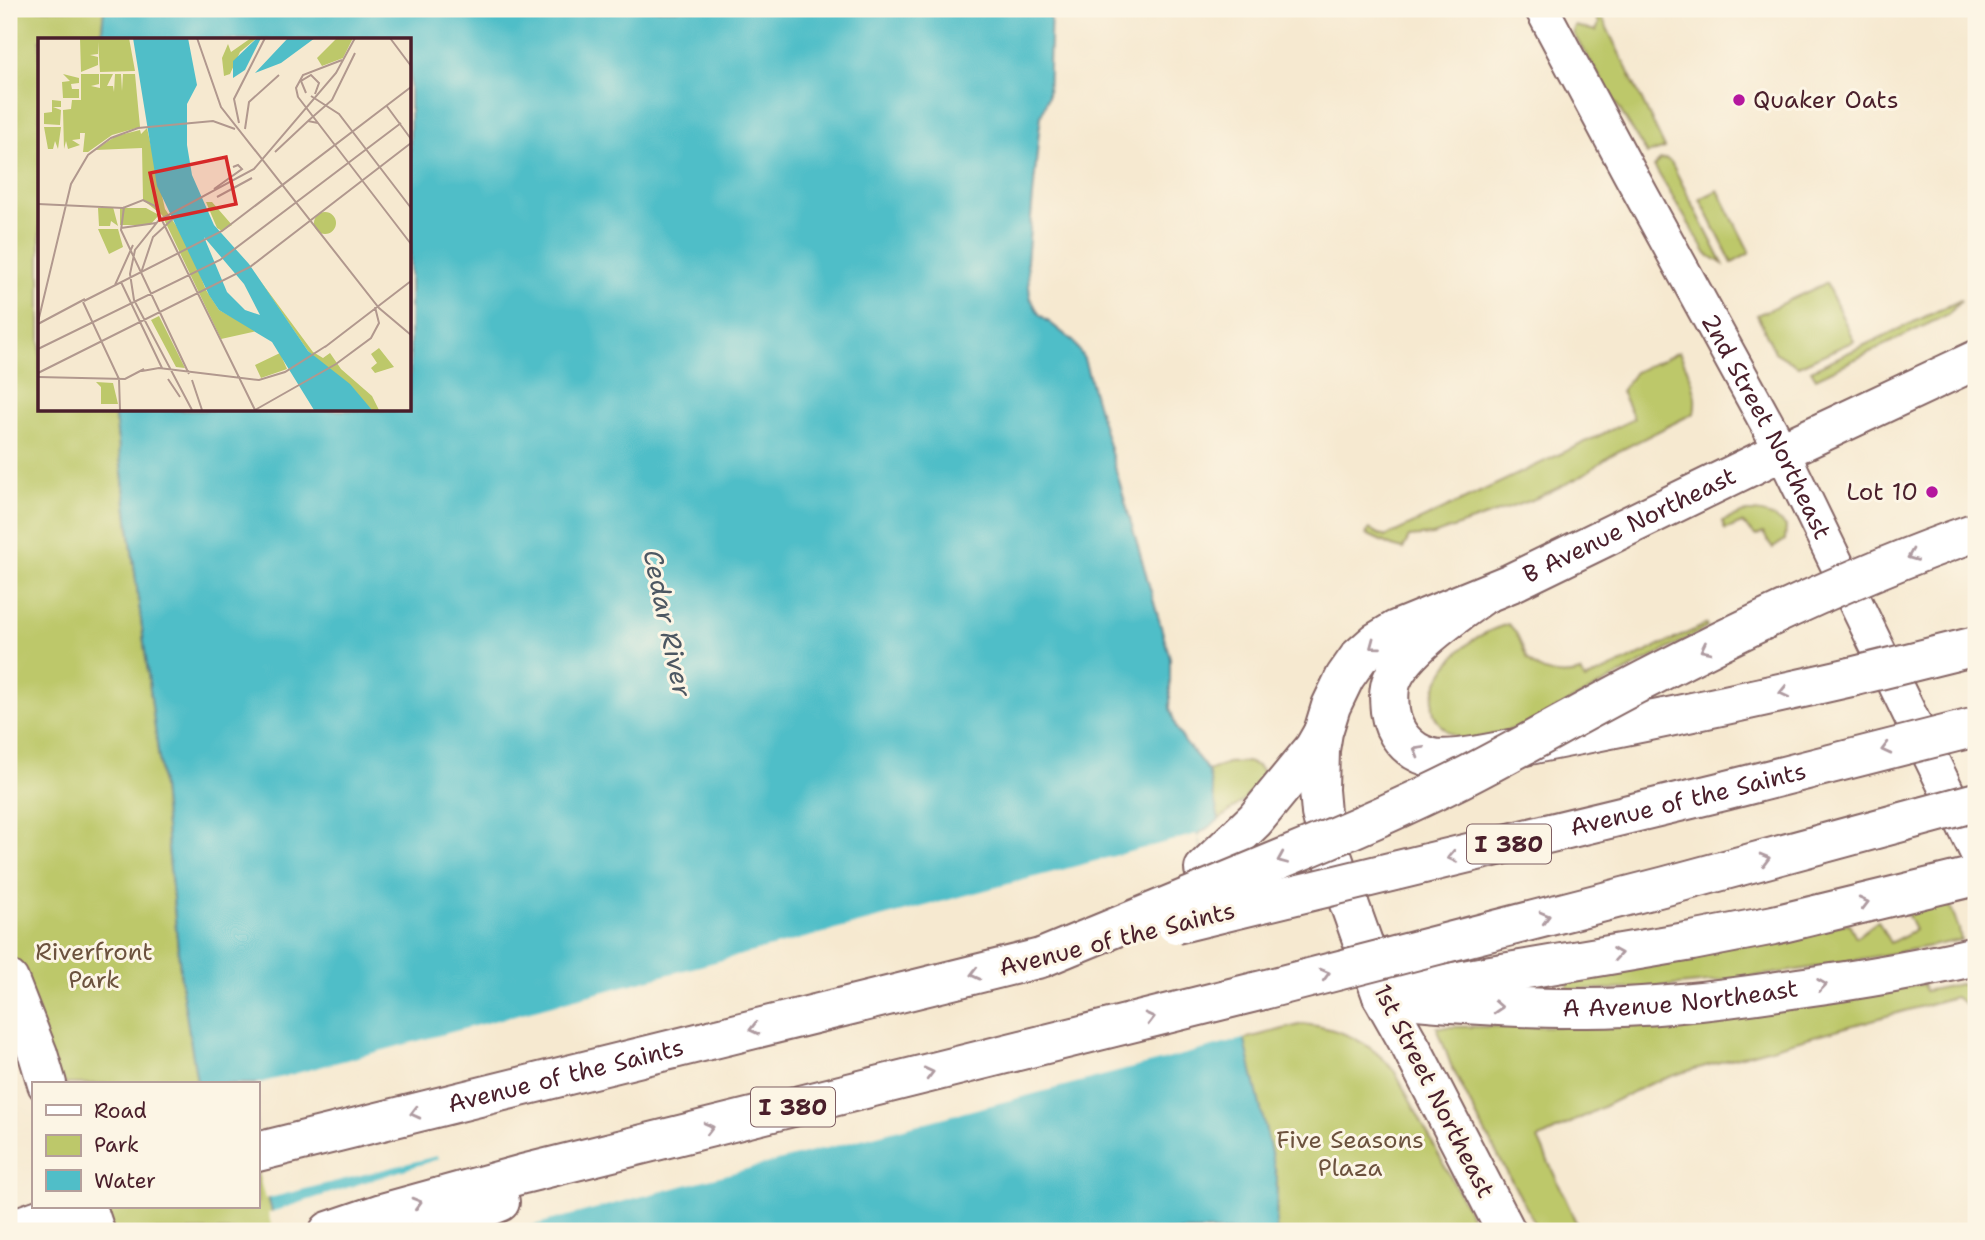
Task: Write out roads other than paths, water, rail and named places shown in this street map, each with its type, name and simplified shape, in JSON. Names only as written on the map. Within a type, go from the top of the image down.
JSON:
[{"type":"main road","name":"B Avenue Northeast","points":[[1325,830],[1319,790],[1323,732],[1331,706],[1345,677],[1359,657],[1376,642],[1396,630],[1480,597],[1782,450],[1976,360]]},
{"type":"main road","points":[[1041,958],[1382,817],[1484,767],[1650,676],[1778,612],[1976,532]]},
{"type":"main road","points":[[1480,597],[1425,640],[1396,671],[1392,681],[1389,695],[1391,715],[1398,735],[1411,749],[1431,758],[1484,754],[1676,717],[1976,646]]},
{"type":"main road","points":[[1325,830],[1520,765],[1676,717]]},
{"type":"main road","name":"Avenue of the Saints","points":[[259,1152],[1976,727]]},
{"type":"main road","name":"B Avenue Northeast","points":[[1204,869],[1237,839],[1272,801],[1314,748],[1323,732]]},
{"type":"main road","name":"I 380","points":[[329,1231],[382,1213],[497,1181],[1259,992],[1976,802]]},
{"type":"main road","name":"1st Street Northeast","points":[[1325,830],[1381,996],[1412,1049],[1506,1231]]},
{"type":"main road","points":[[1381,996],[1774,925],[1976,876]]},
{"type":"main road","name":"A Avenue Northeast","points":[[1381,996],[1510,1008],[1587,1009],[1653,1005],[1725,999],[1811,986],[1976,956]]},
{"type":"main road","points":[[9,980],[46,1082]]},
{"type":"main road","points":[[428,1231],[557,1178],[662,1139]]},
{"type":"main road","points":[[9,1230],[70,1208]]},
{"type":"main road","points":[[87,1208],[95,1231]]},
{"type":"street","name":"2nd Street Northeast","points":[[1542,9],[1782,450],[1976,851]]},
{"type":"water","name":"Cedar River","points":[[104,9],[1051,9],[1048,97],[1039,131],[1027,261],[1030,297],[1039,314],[1073,341],[1084,359],[1170,658],[1170,708],[1176,728],[1208,771],[1219,820],[1197,835],[1277,1178],[1276,1231],[277,1231],[259,1162],[259,1082],[197,1082],[182,989],[160,767],[114,411],[411,411],[411,38],[101,38]]},
{"type":"place","name":"Quaker Oats","points":[[1739,100]]},
{"type":"place","name":"Lot 10","points":[[1932,492]]},
{"type":"park label","name":"Riverfront Park","points":[[94,966]]},
{"type":"park label","name":"Five Seasons Plaza","points":[[1350,1154]]}]
